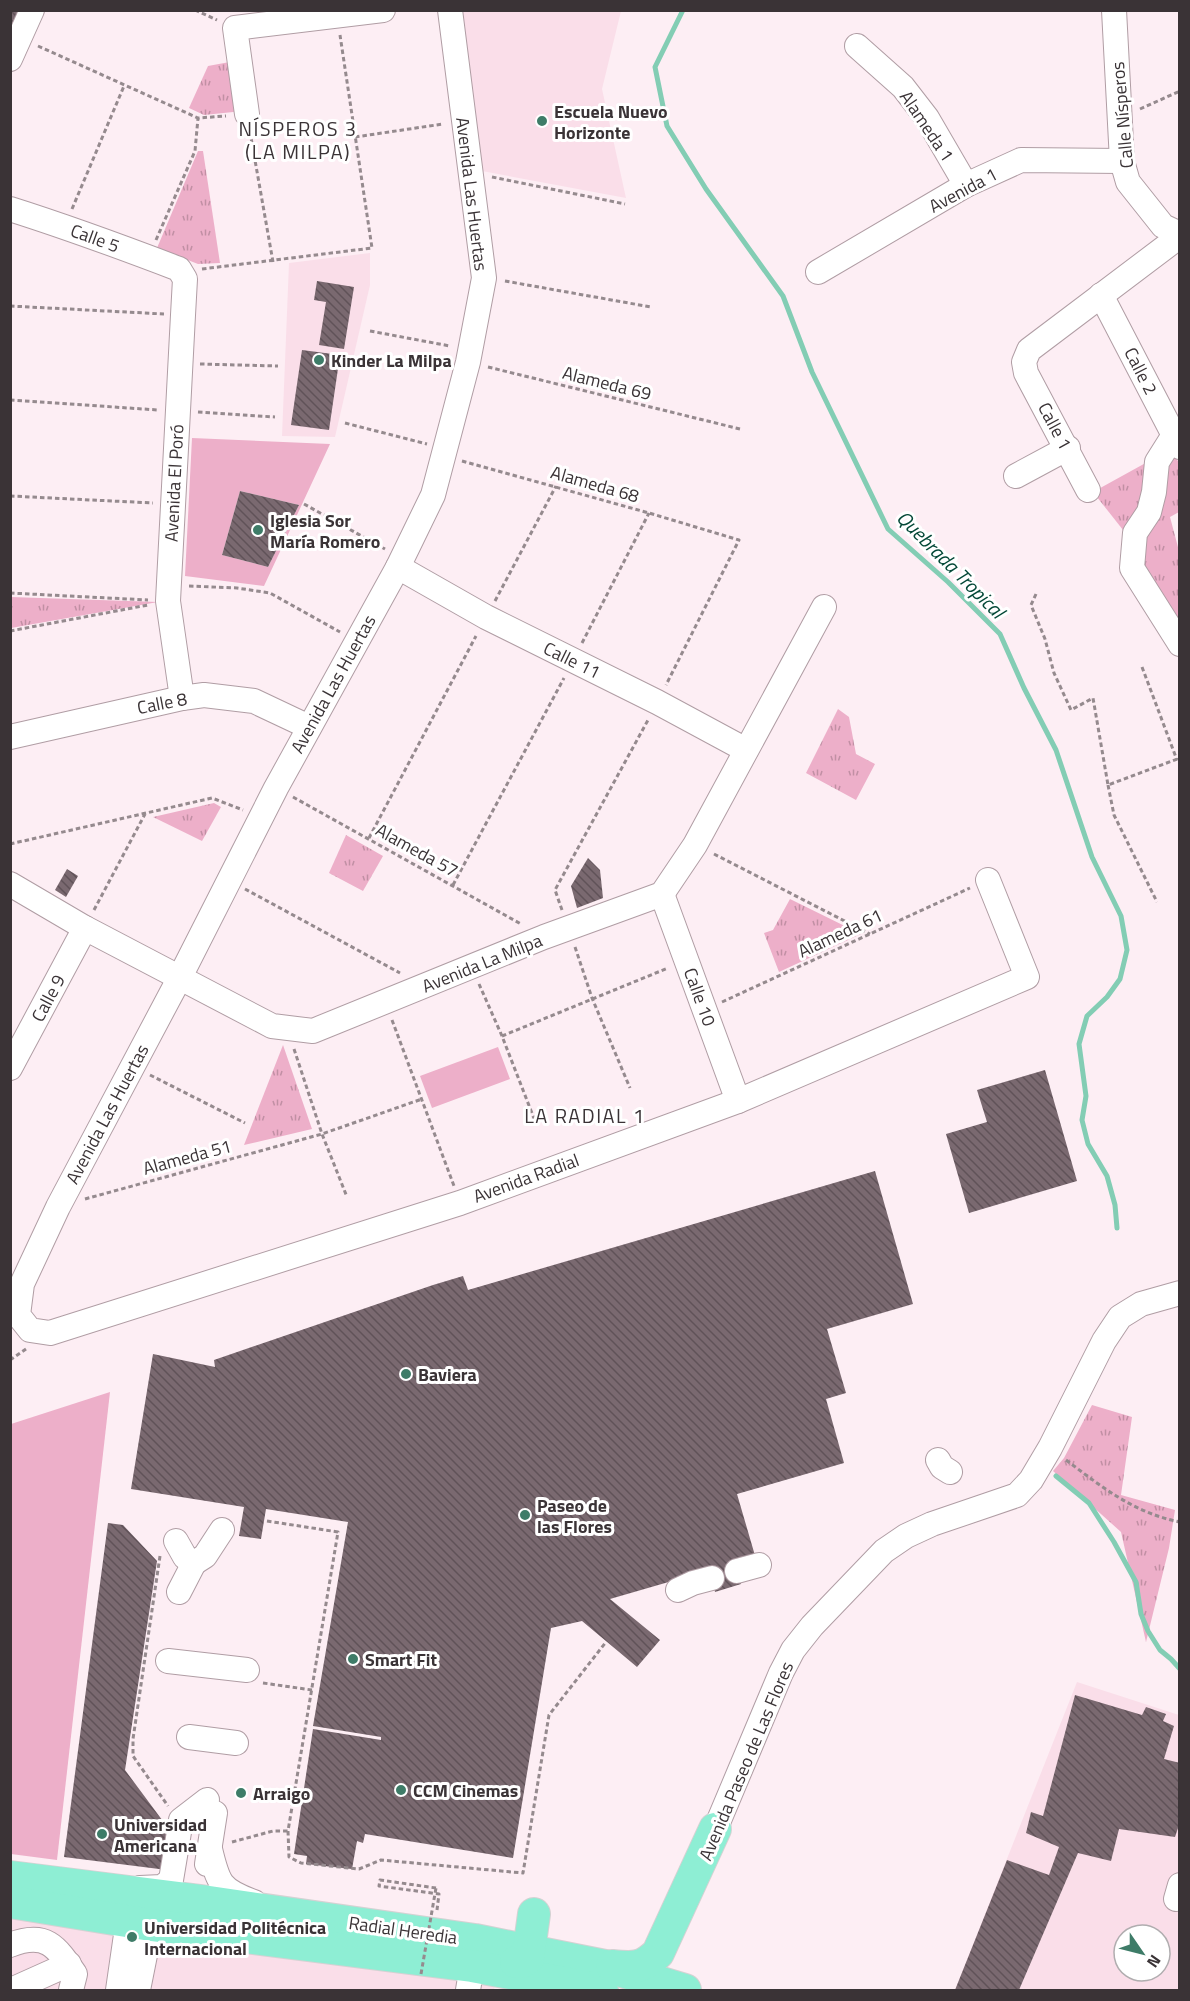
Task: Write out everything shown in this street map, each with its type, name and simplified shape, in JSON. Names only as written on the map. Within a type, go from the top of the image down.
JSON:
[{"type":"main road","points":[[526,1957],[534,1914],[537,1931],[543,1937],[549,1941],[579,1948],[589,1953],[604,1978],[649,1962],[658,1953],[715,1829]]},
{"type":"main road","name":"Radial Heredia","points":[[10,1877],[285,1912],[475,1940],[526,1957],[604,1978],[664,1988]]},
{"type":"main road","points":[[10,1890],[174,1913],[193,1900],[207,1917],[526,1957],[642,1989],[664,1988]]},
{"type":"main road","name":"Radial Heredia","points":[[10,1902],[139,1923],[379,1954],[470,1978],[604,1978]]},
{"type":"main road","points":[[255,1924],[379,1954]]},
{"type":"street","points":[[13,51],[32,10]]},
{"type":"street","points":[[247,114],[236,28],[383,10]]},
{"type":"street","name":"Avenida Las Huertas","points":[[18,1315],[22,1284],[58,1207],[179,979],[276,788],[400,563],[433,495],[469,356],[484,278],[450,10]]},
{"type":"street","name":"Calle Nísperos","points":[[1114,10],[1122,161],[1128,182],[1163,226],[1179,235]]},
{"type":"street","name":"Alameda 1","points":[[857,46],[903,87],[927,118],[966,185]]},
{"type":"street","name":"Avenida 1","points":[[818,272],[966,185],[1021,160],[1122,161]]},
{"type":"street","name":"Calle 5","points":[[10,209],[64,226],[179,269]]},
{"type":"street","points":[[1101,295],[1179,235]]},
{"type":"street","name":"Avenida El Poró","points":[[179,269],[184,279],[183,315],[168,593],[182,698]]},
{"type":"street","name":"Calle 1","points":[[1088,490],[1068,448],[1026,373],[1024,362],[1029,350],[1101,295]]},
{"type":"street","name":"Calle 2","points":[[1101,295],[1178,438]]},
{"type":"street","points":[[1178,438],[1157,462],[1149,512],[1135,534],[1132,568],[1179,644]]},
{"type":"street","points":[[1016,476],[1068,448]]},
{"type":"street","name":"Calle 11","points":[[400,563],[486,617],[657,702],[746,750]]},
{"type":"street","points":[[662,894],[695,845],[824,607]]},
{"type":"street","name":"Calle 8","points":[[10,737],[204,695],[254,701],[309,727]]},
{"type":"street","name":"Avenida Radial","points":[[18,1315],[30,1330],[50,1333],[460,1203],[738,1101],[1027,977],[988,880]]},
{"type":"street","name":"Avenida La Milpa","points":[[10,884],[179,979],[272,1026],[313,1031],[544,937],[662,894]]},
{"type":"street","name":"Calle 10","points":[[662,894],[738,1101]]},
{"type":"street","name":"Calle 9","points":[[10,1068],[85,928]]},
{"type":"street","name":"Avenida Paseo de Las Flores","points":[[664,1988],[715,1829],[780,1673],[793,1650],[812,1626],[884,1551],[906,1536],[932,1524],[1017,1495],[1031,1479],[1050,1448],[1104,1341],[1120,1317],[1141,1304],[1179,1293]]},
{"type":"street","points":[[179,1592],[194,1563],[205,1556],[222,1530]]},
{"type":"street","points":[[168,1546],[194,1563]]},
{"type":"street","points":[[678,1590],[693,1582],[712,1578]]},
{"type":"street","points":[[168,1661],[247,1670]]},
{"type":"street","points":[[189,1737],[236,1743]]},
{"type":"street","points":[[210,1806],[210,1849],[219,1880],[232,1894],[285,1912]]},
{"type":"street","points":[[68,1884],[155,1889],[166,1885],[173,1875],[181,1820],[210,1806]]},
{"type":"street","points":[[193,1900],[195,1816],[210,1806]]},
{"type":"street","points":[[193,1900],[210,1849]]},
{"type":"street","points":[[118,1990],[139,1923]]},
{"type":"street","points":[[138,1990],[139,1923]]},
{"type":"street","points":[[14,1942],[36,1938],[62,1954],[75,1974],[71,1990]]},
{"type":"street","points":[[11,1990],[69,1964]]},
{"type":"path","points":[[179,269],[204,269],[273,262],[372,248],[338,17]]},
{"type":"path","points":[[13,51],[124,86],[198,118],[247,114],[273,262]]},
{"type":"path","points":[[64,226],[124,86]]},
{"type":"path","points":[[1120,119],[1179,91]]},
{"type":"path","points":[[148,257],[195,151],[198,118]]},
{"type":"path","points":[[354,138],[463,121]]},
{"type":"path","points":[[470,172],[625,204]]},
{"type":"path","points":[[484,278],[651,307]]},
{"type":"path","points":[[10,306],[183,315]]},
{"type":"path","name":"Alameda 69","points":[[370,331],[740,429]]},
{"type":"path","points":[[180,364],[278,366]]},
{"type":"path","points":[[10,400],[275,417]]},
{"type":"path","name":"Alameda 68","points":[[345,423],[738,540],[657,702]]},
{"type":"path","points":[[369,838],[556,486]]},
{"type":"path","points":[[10,496],[173,504]]},
{"type":"path","points":[[304,504],[400,563]]},
{"type":"path","points":[[453,885],[649,513]]},
{"type":"path","points":[[10,593],[168,593],[237,588],[270,593],[357,642]]},
{"type":"path","points":[[10,631],[168,593]]},
{"type":"path","points":[[1036,594],[1031,605],[1045,639],[1054,673],[1071,710],[1093,698],[1114,815],[1157,902]]},
{"type":"path","points":[[1108,785],[1178,759],[1142,667]]},
{"type":"path","points":[[630,1088],[592,998],[555,890],[657,702]]},
{"type":"path","name":"Alameda 57","points":[[276,788],[544,937]]},
{"type":"path","points":[[10,844],[213,798],[262,817]]},
{"type":"path","points":[[85,928],[145,813]]},
{"type":"path","points":[[695,845],[870,934]]},
{"type":"path","points":[[228,880],[425,986]]},
{"type":"path","name":"Alameda 61","points":[[704,1010],[988,880]]},
{"type":"path","points":[[502,1036],[686,961]]},
{"type":"path","points":[[471,967],[502,1036],[535,1121]]},
{"type":"path","points":[[385,1002],[460,1203]]},
{"type":"path","points":[[288,1029],[322,1134],[347,1197]]},
{"type":"path","points":[[132,1066],[245,1123]]},
{"type":"path","name":"Alameda 51","points":[[58,1207],[322,1134],[422,1099]]},
{"type":"path","points":[[1050,1448],[1121,1500],[1179,1522]]},
{"type":"path","points":[[267,1521],[338,1532],[288,1831],[289,1857],[301,1863],[359,1869],[381,1860],[523,1873],[549,1715],[606,1642]]},
{"type":"path","points":[[168,1546],[133,1739],[133,1756],[170,1809]]},
{"type":"path","points":[[233,1840],[273,1831],[288,1831]]},
{"type":"path","points":[[421,1974],[436,1888],[380,1880],[379,1886],[439,1894],[432,1934]]},
{"type":"shaded area","name":"Escuela Nuevo Horizonte","points":[[462,11],[621,11],[602,89],[626,198],[482,171]]},
{"type":"shaded area","name":"Kinder La Milpa","points":[[370,253],[370,285],[335,437],[282,436],[289,263]]},
{"type":"shaded area","points":[[1077,1682],[1179,1715],[1179,1990],[955,1990]]},
{"type":"shaded area","name":"Universidad Politécnica Internacional","points":[[11,1903],[498,1971],[494,1990],[11,1990]]},
{"type":"green space","points":[[235,61],[243,111],[204,115],[189,108],[208,66]]},
{"type":"green space","points":[[198,151],[203,151],[220,263],[198,264],[157,248]]},
{"type":"green space","points":[[192,438],[330,444],[264,586],[185,576]],"holes":[[[240,491],[299,505],[268,567],[222,555]]]},
{"type":"green space","points":[[1173,452],[1180,465],[1179,512],[1170,517],[1179,551],[1179,632],[1140,569],[1141,536],[1162,467]]},
{"type":"green space","points":[[1151,460],[1150,491],[1127,535],[1093,492]]},
{"type":"green space","points":[[11,597],[158,602],[11,628]]},
{"type":"green space","points":[[838,709],[849,717],[856,754],[875,764],[856,800],[806,773]]},
{"type":"green space","points":[[214,803],[221,807],[202,841],[153,817]]},
{"type":"green space","points":[[346,835],[383,856],[363,891],[329,873]]},
{"type":"green space","points":[[790,899],[861,934],[779,972],[764,933],[773,930]]},
{"type":"green space","points":[[283,1045],[312,1129],[244,1145]]},
{"type":"green space","points":[[498,1047],[510,1079],[432,1108],[420,1076]]},
{"type":"green space","points":[[110,1392],[57,1860],[11,1854],[11,1424]]},
{"type":"green space","points":[[1092,1405],[1132,1417],[1121,1495],[1175,1510],[1169,1548],[1146,1642],[1121,1532],[1053,1471],[1064,1458]]},
{"type":"building","points":[[10,10],[21,10],[11,37]]},
{"type":"building","points":[[317,281],[354,287],[344,349],[319,345],[326,302],[314,300]]},
{"type":"building","points":[[302,350],[340,355],[329,430],[291,425]]},
{"type":"building","name":"Iglesia Sor María Romero","points":[[240,491],[299,505],[268,567],[222,555]]},
{"type":"building","points":[[588,858],[600,870],[603,898],[577,908],[571,886]]},
{"type":"building","points":[[67,869],[78,876],[66,897],[55,890]]},
{"type":"building","points":[[1045,1070],[1077,1181],[969,1213],[946,1134],[987,1122],[977,1090]]},
{"type":"building","name":"Paseo de las Flores","points":[[875,1171],[913,1304],[827,1329],[846,1393],[826,1399],[844,1463],[737,1494],[756,1559],[736,1565],[741,1584],[715,1592],[710,1570],[610,1599],[660,1640],[637,1667],[582,1621],[551,1628],[513,1858],[365,1834],[363,1843],[357,1841],[352,1869],[306,1864],[307,1856],[294,1854],[313,1729],[381,1740],[381,1737],[313,1726],[348,1522],[266,1509],[261,1539],[239,1536],[244,1507],[131,1489],[153,1354],[215,1367],[214,1360],[463,1276],[468,1290]]},
{"type":"building","points":[[108,1523],[123,1525],[157,1561],[125,1770],[171,1832],[167,1870],[64,1857]]},
{"type":"building","points":[[1075,1695],[1142,1715],[1146,1707],[1166,1714],[1163,1721],[1174,1726],[1164,1759],[1180,1763],[1180,1822],[1175,1837],[1119,1829],[1111,1861],[1078,1853],[1019,1990],[955,1990],[1007,1860],[1049,1875],[1059,1847],[1026,1833],[1031,1812],[1043,1816]]},
{"type":"waterway","name":"Quebrada Tropical","points":[[683,10],[655,67],[667,126],[706,189],[783,296],[812,372],[888,529],[948,582],[1000,634],[1024,688],[1056,750],[1092,857],[1121,916],[1127,950],[1120,979],[1107,997],[1087,1016],[1079,1044],[1086,1096],[1082,1120],[1088,1144],[1107,1176],[1115,1205],[1117,1228]]},
{"type":"waterway","name":"Quebrada Tropical","points":[[1056,1476],[1089,1503],[1136,1582],[1141,1614],[1148,1631],[1160,1650],[1180,1669]]},
{"type":"place","name":"Escuela Nuevo Horizonte","points":[[542,121]]},
{"type":"place","name":"Kinder La Milpa","points":[[319,360]]},
{"type":"place","name":"Iglesia Sor María Romero","points":[[258,530]]},
{"type":"place","name":"Baviera","points":[[406,1374]]},
{"type":"place","name":"Paseo de las Flores","points":[[525,1515]]},
{"type":"place","name":"Smart Fit","points":[[353,1659]]},
{"type":"place","name":"CCM Cinemas","points":[[401,1790]]},
{"type":"place","name":"Arraigo","points":[[241,1793]]},
{"type":"place","name":"Universidad Americana","points":[[102,1834]]},
{"type":"place","name":"Universidad Politécnica Internacional","points":[[132,1937]]},
{"type":"district","name":"NÍSPEROS 3 (LA MILPA)","points":[[298,140]]},
{"type":"district","name":"LA RADIAL 1","points":[[585,1115]]}]
